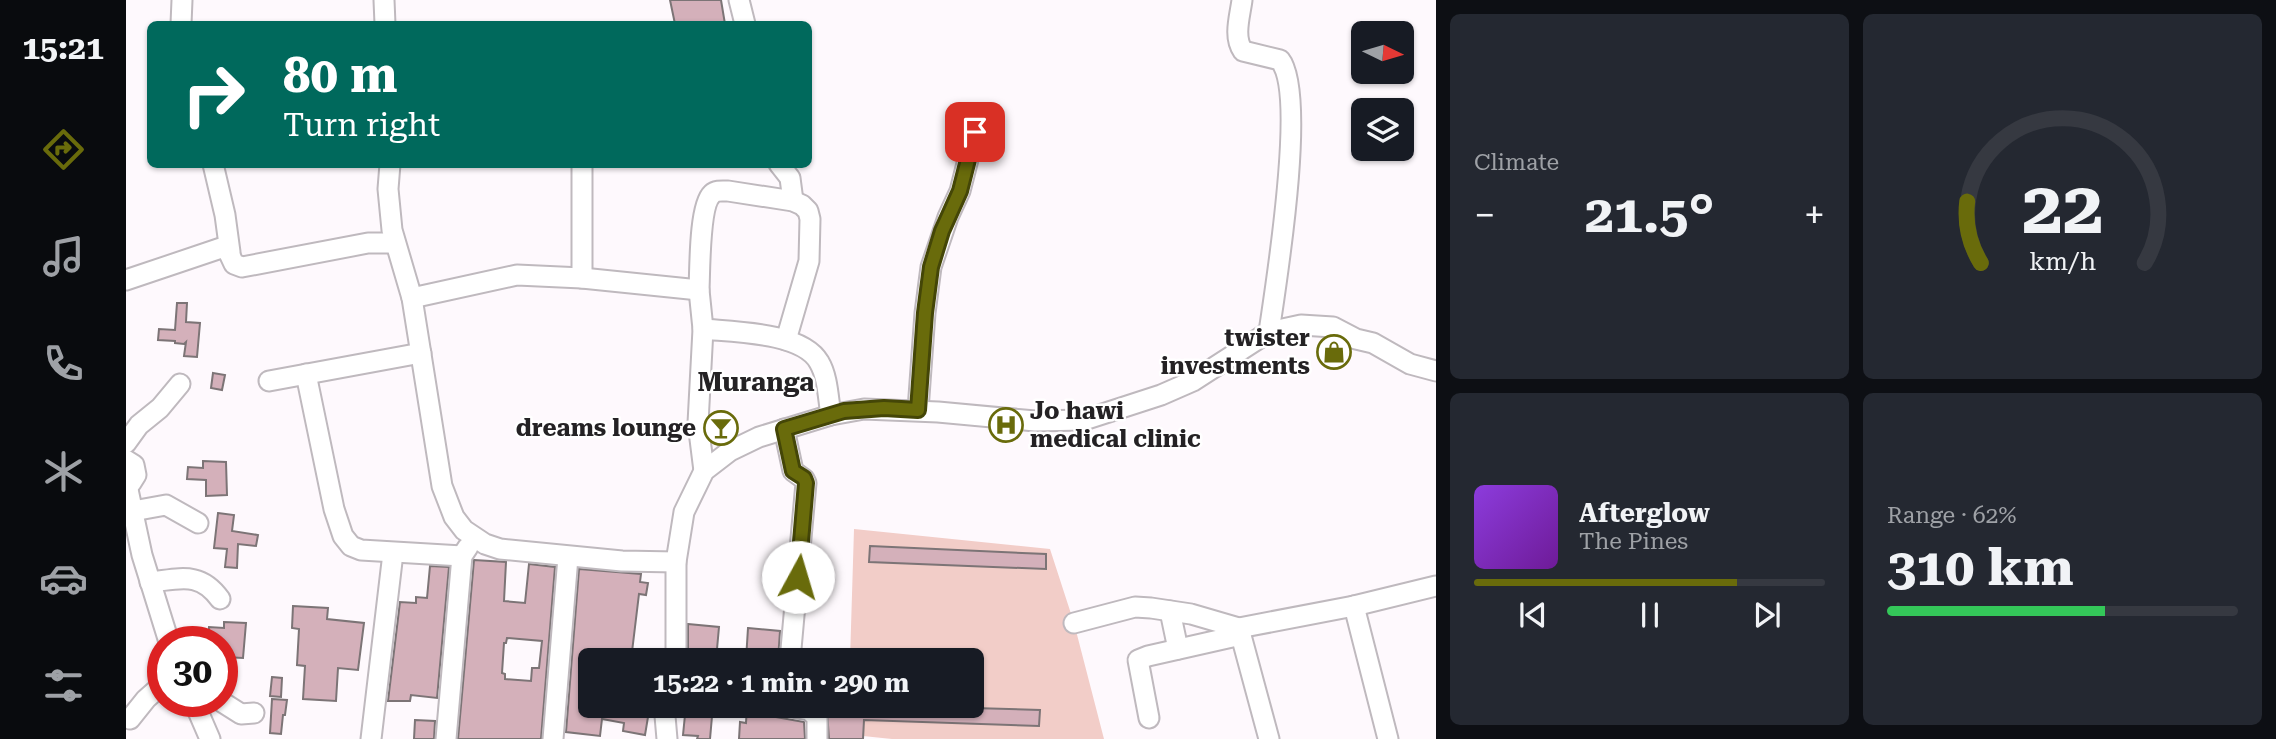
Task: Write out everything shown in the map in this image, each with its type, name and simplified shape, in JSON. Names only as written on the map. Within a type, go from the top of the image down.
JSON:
[{"type":"street","points":[[180,21],[182,0]]},
{"type":"street","points":[[384,0],[385,21]]},
{"type":"street","points":[[739,0],[744,21]]},
{"type":"street","points":[[1242,0],[1238,30],[1242,51],[1280,60],[1288,75],[1290,131],[1284,232],[1269,332]]},
{"type":"street","points":[[918,410],[931,267],[960,191],[975,132]]},
{"type":"street","points":[[214,168],[234,264],[243,267],[368,243],[395,243]]},
{"type":"street","points":[[390,168],[389,206],[395,243],[412,298],[442,486],[454,517],[474,538],[500,549],[622,561],[676,562]]},
{"type":"street","points":[[582,168],[582,278]]},
{"type":"street","points":[[782,168],[790,178],[793,201]]},
{"type":"street","points":[[704,471],[698,405],[703,329],[699,290],[703,218],[711,195],[717,191],[793,201],[808,211],[809,261],[786,340]]},
{"type":"street","points":[[126,280],[221,248],[230,252]]},
{"type":"street","points":[[412,298],[517,275],[582,278],[699,290]]},
{"type":"street","points":[[676,648],[676,562],[684,512],[704,471],[739,446],[784,429],[831,415],[864,409],[918,410],[1035,421],[1084,420],[1161,395],[1193,381],[1269,332],[1301,325],[1333,327],[1356,339],[1381,347],[1410,364],[1436,371]]},
{"type":"street","points":[[703,329],[786,340],[813,354],[824,374],[831,415]]},
{"type":"street","points":[[269,381],[421,353]]},
{"type":"street","points":[[306,374],[334,509],[343,536],[355,548],[393,553],[462,556]]},
{"type":"street","points":[[126,443],[139,425],[160,408],[180,384]]},
{"type":"street","points":[[784,429],[793,471],[804,478],[806,483],[791,648]]},
{"type":"street","points":[[126,460],[134,465],[136,475],[127,485],[133,511],[134,556],[150,582],[164,626]]},
{"type":"street","points":[[133,511],[166,505],[198,523]]},
{"type":"street","points":[[446,739],[462,556],[474,538]]},
{"type":"street","points":[[371,739],[393,553]]},
{"type":"street","points":[[553,739],[568,556]]},
{"type":"street","points":[[150,582],[192,578],[201,580],[212,588],[220,599]]},
{"type":"street","points":[[1149,718],[1138,660],[1240,632],[1436,586]]},
{"type":"street","points":[[1354,606],[1388,739]]},
{"type":"street","points":[[1074,623],[1135,607],[1191,614],[1240,632]]},
{"type":"street","points":[[1170,611],[1178,649]]},
{"type":"street","points":[[1240,632],[1269,739]]},
{"type":"street","points":[[130,719],[147,698]]},
{"type":"street","points":[[238,712],[254,713]]},
{"type":"street","points":[[200,717],[210,739]]},
{"type":"street","points":[[665,718],[667,739]]},
{"type":"street","points":[[817,718],[817,739]]},
{"type":"shaded area","points":[[854,529],[1050,549],[1074,623],[1104,739],[892,739],[863,736],[863,718],[984,718],[984,648],[850,648]]},
{"type":"building","points":[[670,0],[721,0],[724,21],[674,21]]},
{"type":"building","points":[[177,303],[187,303],[186,322],[200,323],[197,357],[184,356],[186,342],[184,344],[158,340],[159,329],[175,330]]},
{"type":"building","points":[[213,373],[225,375],[222,390],[211,388]]},
{"type":"building","points":[[203,461],[226,462],[227,495],[206,496],[206,480],[187,479],[188,467],[203,468]]},
{"type":"building","points":[[218,513],[234,515],[232,531],[258,535],[256,546],[238,544],[237,568],[225,567],[227,549],[214,548]]},
{"type":"building","points":[[870,546],[1046,554],[1046,569],[869,562]]},
{"type":"building","points":[[474,560],[506,562],[504,601],[525,603],[529,564],[555,567],[541,739],[458,739]],"holes":[[[507,638],[542,641],[539,668],[532,668],[531,681],[505,679],[505,674],[502,673],[504,643]]]},
{"type":"building","points":[[430,566],[449,567],[437,698],[411,695],[410,701],[388,701],[400,602],[416,603],[416,597],[427,598]]},
{"type":"building","points":[[579,569],[641,574],[640,582],[648,583],[646,595],[639,594],[632,648],[578,648],[578,718],[648,718],[645,735],[623,731],[624,723],[602,719],[600,736],[566,732]]},
{"type":"building","points":[[293,606],[328,608],[327,619],[364,623],[358,670],[338,668],[336,701],[303,699],[305,666],[297,665],[299,629],[292,628]]},
{"type":"building","points":[[224,622],[246,623],[243,658],[238,658],[238,626],[224,626]]},
{"type":"building","points":[[688,624],[719,627],[717,648],[688,648]]},
{"type":"building","points":[[748,628],[780,631],[779,648],[747,648]]},
{"type":"building","points":[[272,677],[282,678],[281,697],[270,696]]},
{"type":"building","points":[[272,699],[287,700],[281,734],[270,733]]},
{"type":"building","points":[[984,708],[1040,710],[1039,726],[864,720],[863,739],[829,739],[828,718],[984,718]]},
{"type":"building","points":[[685,718],[712,718],[710,739],[683,735]]},
{"type":"building","points":[[746,718],[782,718],[804,722],[805,739],[739,739],[740,722],[746,723]]},
{"type":"building","points":[[415,720],[435,721],[434,739],[414,739]]},
{"type":"place","name":"twister investments","points":[[1334,352]]},
{"type":"place","name":"Jo hawi medical clinic","points":[[1006,425]]},
{"type":"place","name":"dreams lounge","points":[[721,428]]},
{"type":"district","name":"Muranga","points":[[756,382]]},
{"type":"route","points":[[798,577],[806,483],[802,476],[793,471],[784,429],[844,411],[884,408],[918,410],[931,267],[942,231],[960,191],[975,132]]}]
